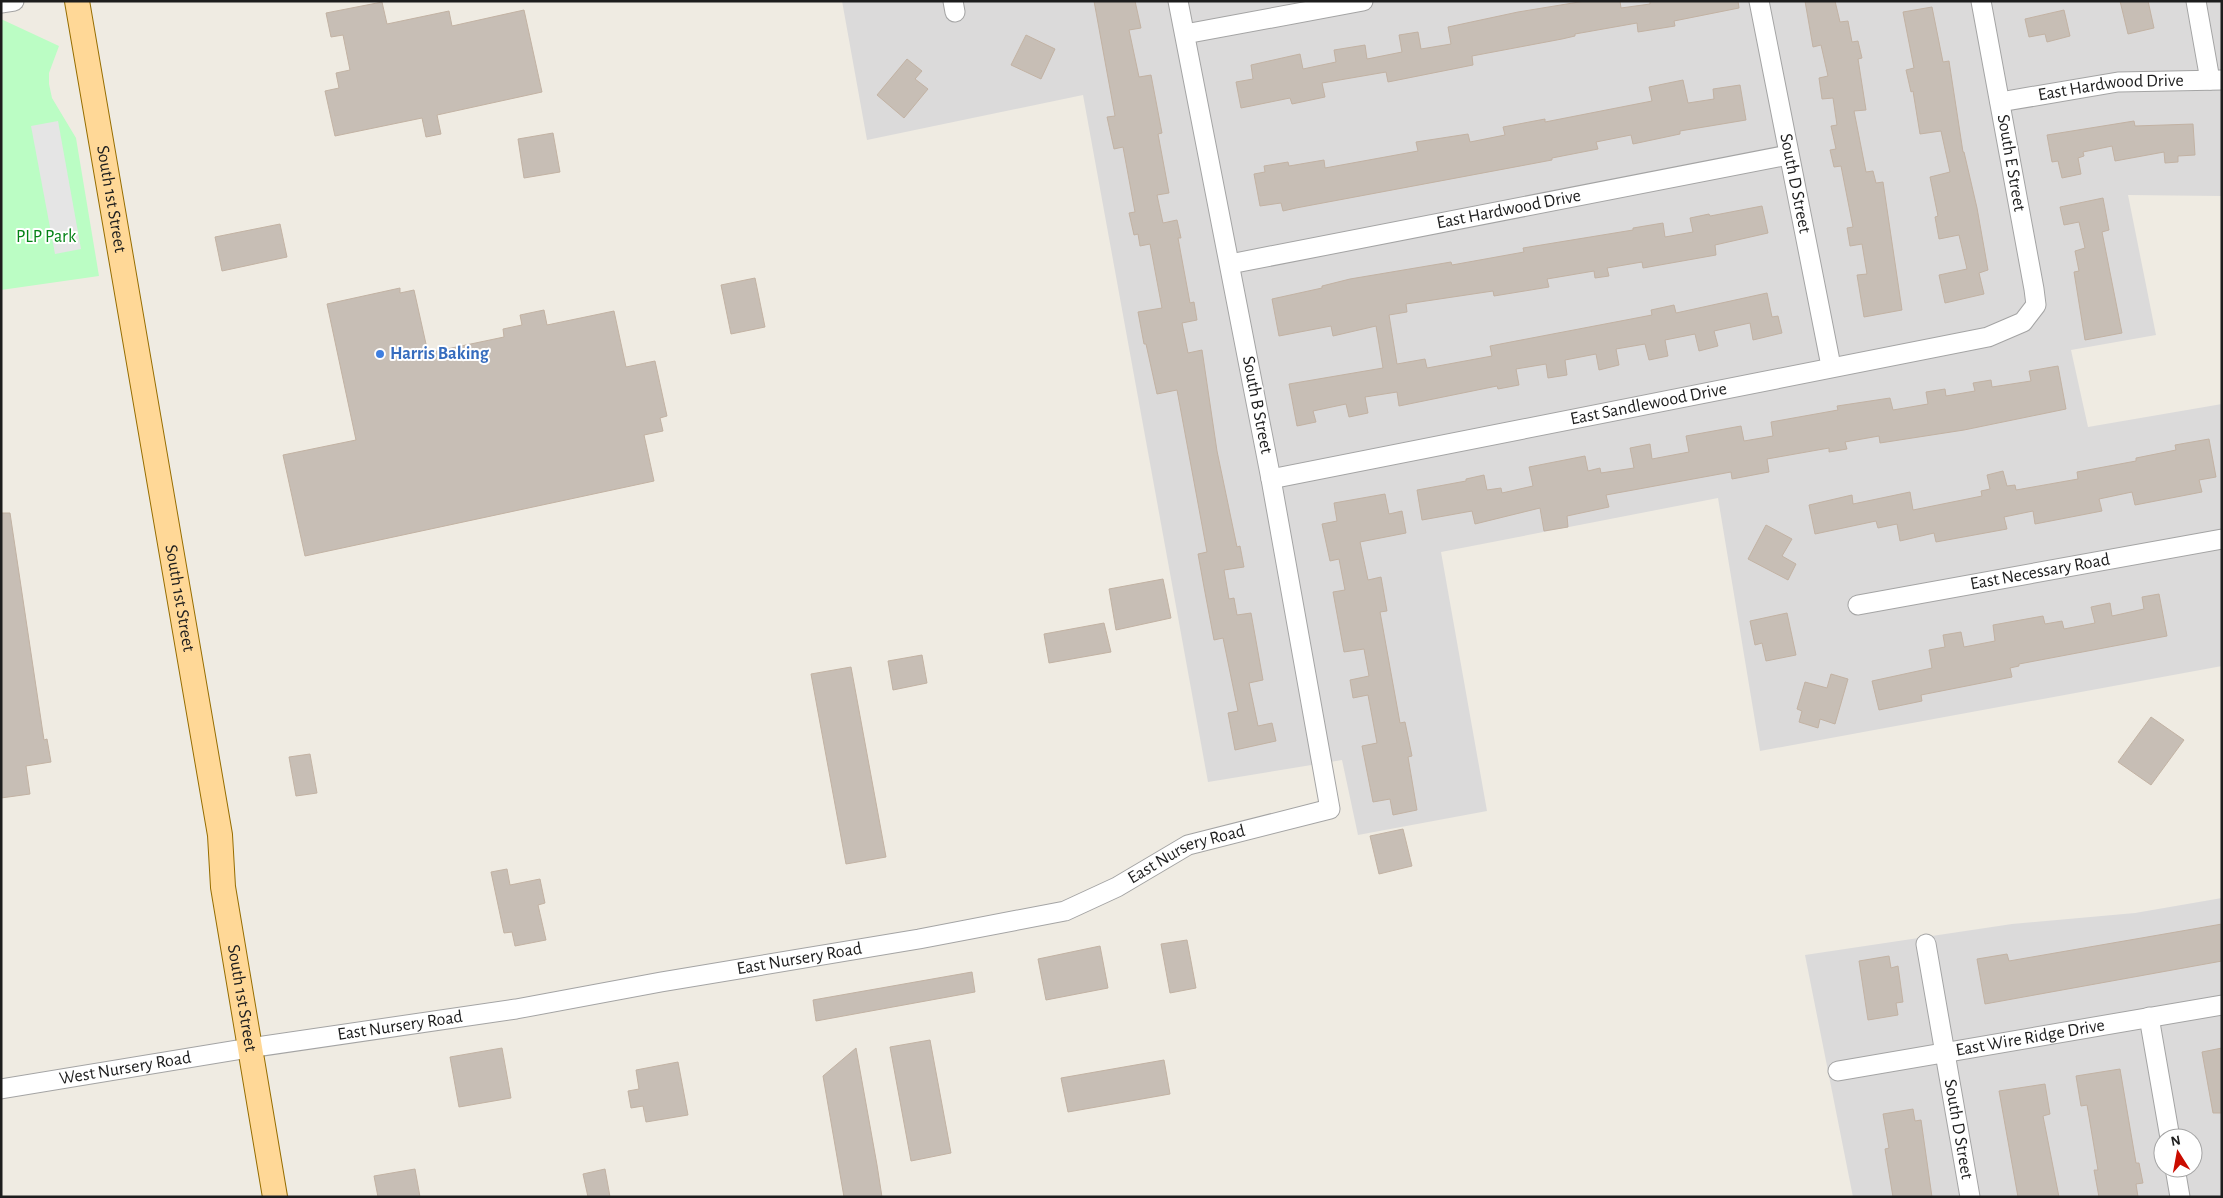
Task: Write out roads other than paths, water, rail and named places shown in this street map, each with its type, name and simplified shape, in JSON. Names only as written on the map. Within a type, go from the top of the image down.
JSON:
[{"type":"main road","name":"South 1st Street","points":[[77,1],[220,835],[222,887],[275,1197]]},
{"type":"street","points":[[1,3],[14,1]]},
{"type":"street","name":"South B Street","points":[[1178,1],[1271,479],[1330,809]]},
{"type":"street","points":[[1185,34],[1363,1]]},
{"type":"street","name":"South D Street","points":[[1759,1],[1831,366]]},
{"type":"street","name":"South E Street","points":[[1981,1],[2036,305],[2023,322]]},
{"type":"street","points":[[2196,1],[2216,80]]},
{"type":"street","name":"East Hardwood Drive","points":[[2000,102],[2118,82],[2216,80]]},
{"type":"street","name":"East Hardwood Drive","points":[[1230,264],[1788,155]]},
{"type":"street","name":"East Sandlewood Drive","points":[[1271,479],[1831,366],[1988,337],[2023,322]]},
{"type":"street","name":"East Necessary Road","points":[[1858,605],[2222,539]]},
{"type":"street","name":"East Nursery Road","points":[[249,1048],[516,1009],[661,982],[919,939],[1065,911],[1117,887],[1188,845],[1330,809]]},
{"type":"street","name":"South D Street","points":[[1926,944],[1970,1197]]},
{"type":"street","name":"East Wire Ridge Drive","points":[[1838,1071],[2222,1005]]},
{"type":"street","points":[[2149,1018],[2168,1128]]},
{"type":"street","name":"West Nursery Road","points":[[1,1089],[249,1048]]},
{"type":"street","points":[[2177,1178],[2180,1197]]},
{"type":"place","name":"Harris Baking","points":[[380,354]]},
{"type":"park label","name":"PLP Park","points":[[46,237]]}]
